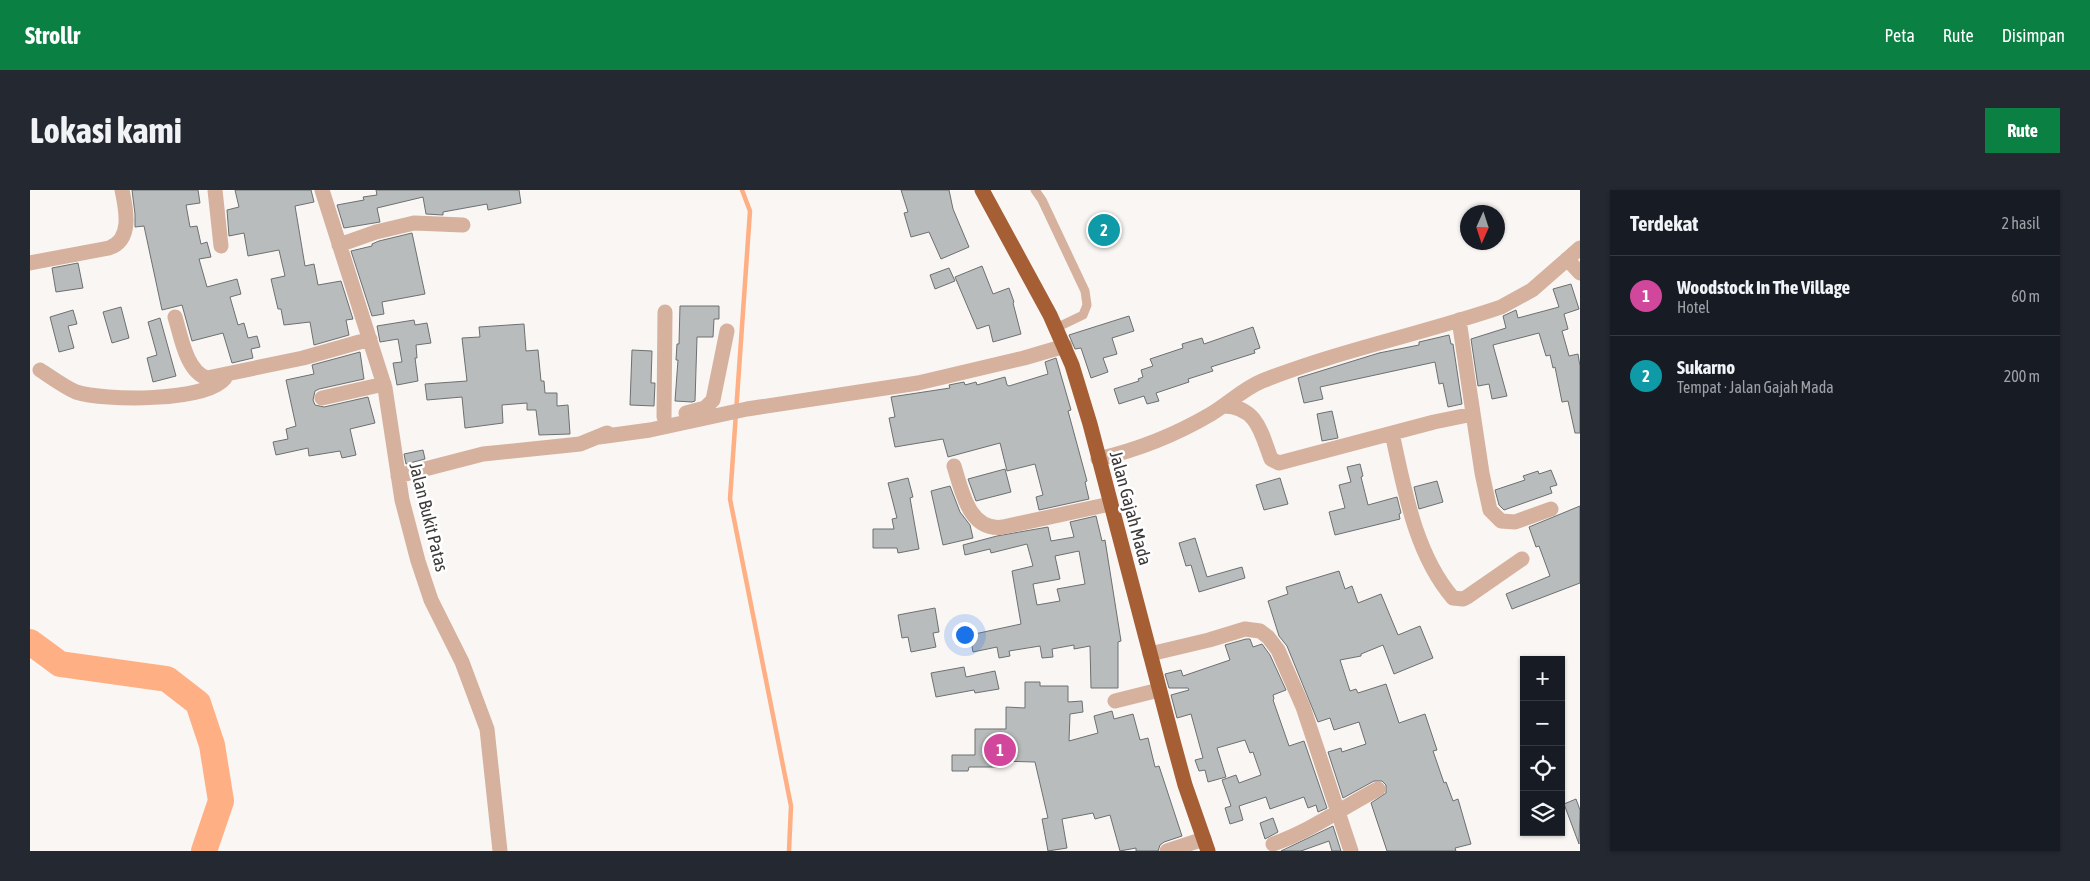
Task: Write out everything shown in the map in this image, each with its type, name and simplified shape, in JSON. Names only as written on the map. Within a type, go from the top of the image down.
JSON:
[{"type":"highway","name":"Jalan Gajah Mada","points":[[982,190],[1065,346],[1082,395],[1185,785],[1206,845]]},
{"type":"street","points":[[30,263],[109,248],[117,244],[124,235],[125,230],[125,209],[122,190]]},
{"type":"street","points":[[216,190],[221,246]]},
{"type":"street","name":"Jalan Bukit Patas","points":[[322,190],[384,384],[398,476],[408,526],[431,600],[462,662],[487,729],[500,851]]},
{"type":"street","points":[[339,246],[376,232],[414,224],[463,225]]},
{"type":"street","points":[[1098,459],[1117,455],[1170,434],[1224,406],[1244,390],[1280,374],[1488,312],[1514,301],[1532,290],[1576,254],[1580,273]]},
{"type":"street","points":[[664,417],[665,312]]},
{"type":"street","points":[[176,317],[188,355],[198,374],[211,379],[303,358],[370,340]]},
{"type":"street","points":[[1459,320],[1486,496],[1490,510],[1501,521],[1515,522],[1551,509]]},
{"type":"street","points":[[398,476],[483,454],[580,444],[620,426],[705,408],[710,404],[719,375],[727,331]]},
{"type":"street","points":[[599,437],[650,430],[747,409],[918,383],[1024,358],[1065,346]]},
{"type":"street","points":[[40,370],[75,392],[137,398],[178,396],[202,391],[222,382],[228,375]]},
{"type":"street","points":[[322,398],[384,384]]},
{"type":"street","points":[[1224,406],[1235,406],[1252,416],[1260,430],[1271,459],[1274,462],[1282,463],[1392,433],[1473,414]]},
{"type":"street","points":[[1392,433],[1418,536],[1437,573],[1453,598],[1462,599],[1467,597],[1522,559]]},
{"type":"street","points":[[954,466],[968,509],[985,525],[992,528],[1110,504]]},
{"type":"street","points":[[1150,654],[1245,629],[1260,631],[1268,637],[1278,650],[1296,688],[1351,851]]},
{"type":"street","points":[[1115,701],[1159,690]]},
{"type":"street","points":[[1273,844],[1312,828],[1378,789]]},
{"type":"street","points":[[1167,851],[1206,845]]},
{"type":"lane","points":[[1035,190],[1042,200],[1085,291],[1087,305],[1083,315],[1056,328]]},
{"type":"building","points":[[132,190],[198,190],[200,203],[186,205],[190,227],[197,226],[201,244],[207,242],[211,257],[199,259],[207,287],[237,279],[241,294],[230,297],[238,325],[244,323],[248,338],[257,336],[260,347],[251,349],[253,358],[232,363],[223,333],[192,341],[182,305],[162,310],[144,226],[135,227]]},
{"type":"building","points":[[235,190],[311,190],[314,202],[295,206],[305,266],[314,264],[318,285],[341,281],[353,319],[346,320],[349,335],[314,345],[310,322],[284,325],[271,279],[285,276],[279,250],[248,256],[244,233],[229,236],[227,210],[239,207]]},
{"type":"building","points":[[376,190],[519,190],[521,203],[488,210],[487,204],[443,212],[443,215],[426,214],[423,197],[377,208],[380,222],[344,228],[337,205],[364,200],[363,197],[377,195]]},
{"type":"building","points":[[901,190],[949,190],[953,209],[969,247],[941,259],[929,232],[911,237],[904,213],[908,212]]},
{"type":"building","points":[[412,233],[425,294],[382,302],[384,314],[372,316],[351,251],[372,246],[372,244],[379,241]]},
{"type":"building","points":[[78,263],[83,288],[56,292],[52,268]]},
{"type":"building","points":[[982,266],[993,294],[1009,288],[1021,334],[993,342],[989,325],[977,329],[955,277]]},
{"type":"building","points":[[949,268],[955,281],[935,289],[930,275]]},
{"type":"building","points":[[1571,284],[1579,309],[1564,314],[1568,329],[1562,331],[1569,356],[1578,354],[1580,366],[1580,433],[1575,433],[1568,401],[1562,402],[1555,367],[1553,368],[1550,355],[1546,356],[1539,333],[1493,345],[1507,396],[1492,399],[1489,384],[1478,386],[1471,339],[1506,328],[1503,316],[1516,310],[1518,318],[1559,307],[1553,289]]},
{"type":"building","points":[[680,306],[719,306],[719,319],[714,319],[713,337],[697,337],[695,401],[692,402],[675,401]]},
{"type":"building","points":[[121,307],[129,338],[112,343],[103,312]]},
{"type":"building","points":[[73,310],[77,324],[68,326],[74,348],[59,352],[50,317]]},
{"type":"building","points":[[1129,316],[1134,331],[1112,338],[1117,354],[1103,358],[1108,372],[1091,378],[1081,348],[1075,349],[1069,335]]},
{"type":"building","points":[[160,318],[176,376],[153,382],[147,358],[157,355],[148,322]]},
{"type":"building","points":[[414,320],[415,325],[427,323],[431,343],[416,345],[417,358],[415,358],[418,381],[397,385],[393,363],[402,362],[398,339],[380,342],[377,326]]},
{"type":"building","points":[[524,324],[526,351],[538,350],[541,381],[544,381],[545,393],[557,393],[557,406],[568,405],[570,434],[539,435],[536,410],[527,410],[527,403],[502,405],[503,423],[465,428],[462,397],[427,400],[425,384],[467,381],[462,338],[480,337],[479,327]]},
{"type":"building","points":[[1253,327],[1260,348],[1254,350],[1255,353],[1211,367],[1213,371],[1188,379],[1189,382],[1156,393],[1159,401],[1147,404],[1144,396],[1119,404],[1114,389],[1139,381],[1138,379],[1143,377],[1141,370],[1153,366],[1150,359],[1183,348],[1182,344],[1202,338],[1204,344]]},
{"type":"building","points":[[1449,335],[1451,344],[1453,344],[1462,404],[1448,407],[1443,383],[1439,384],[1435,362],[1320,387],[1323,399],[1304,403],[1298,378],[1379,353],[1419,345],[1419,342]]},
{"type":"building","points":[[632,350],[652,351],[651,383],[655,383],[654,406],[630,405]]},
{"type":"building","points":[[360,352],[364,379],[319,389],[315,391],[313,400],[315,405],[324,407],[368,397],[375,423],[350,429],[356,455],[342,458],[340,451],[309,456],[308,448],[276,455],[273,442],[288,439],[286,429],[296,426],[286,380],[314,374],[312,365]]},
{"type":"building","points":[[1056,358],[1071,410],[1068,411],[1087,481],[1085,482],[1089,499],[1039,510],[1036,497],[1043,495],[1035,464],[1007,471],[1000,443],[948,457],[943,439],[895,447],[889,418],[895,417],[891,397],[950,388],[949,385],[964,382],[965,385],[976,382],[977,385],[1005,377],[1009,386],[1048,374],[1045,362]]},
{"type":"building","points":[[1332,411],[1338,438],[1322,441],[1317,414]]},
{"type":"building","points":[[423,450],[425,459],[406,464],[404,454]]},
{"type":"building","points":[[1360,464],[1363,476],[1361,477],[1368,505],[1397,497],[1401,513],[1399,514],[1400,519],[1335,535],[1329,512],[1345,508],[1339,485],[1351,482],[1347,467]]},
{"type":"building","points":[[1005,469],[1011,492],[976,501],[968,479]]},
{"type":"building","points":[[1551,470],[1557,485],[1550,487],[1552,493],[1504,510],[1499,505],[1495,490],[1525,480],[1523,476],[1538,471],[1539,474]]},
{"type":"building","points":[[908,478],[913,497],[910,498],[919,549],[898,553],[897,548],[873,548],[873,529],[894,529],[892,519],[897,518],[888,483]]},
{"type":"building","points":[[1280,478],[1288,504],[1264,510],[1256,485]]},
{"type":"building","points":[[1437,481],[1443,502],[1419,509],[1414,487]]},
{"type":"building","points":[[950,486],[960,512],[970,525],[973,538],[943,545],[931,491]]},
{"type":"building","points":[[1580,506],[1580,583],[1512,609],[1506,594],[1550,576],[1539,546],[1536,547],[1529,527]]},
{"type":"building","points":[[1096,516],[1102,541],[1105,540],[1121,641],[1118,642],[1118,688],[1091,688],[1090,646],[1074,649],[1074,645],[1052,649],[1053,657],[1042,658],[1040,646],[1009,651],[1010,656],[999,658],[997,647],[973,652],[970,635],[1021,624],[1012,571],[1033,566],[1027,544],[991,553],[990,549],[965,555],[963,545],[997,536],[1048,527],[1051,541],[1074,537],[1070,522]],"holes":[[[1079,551],[1085,584],[1057,589],[1060,601],[1037,605],[1033,584],[1060,579],[1055,556]]]},
{"type":"building","points":[[1195,538],[1207,577],[1242,567],[1245,578],[1199,592],[1191,565],[1186,566],[1179,543]]},
{"type":"building","points":[[1339,571],[1345,589],[1352,586],[1358,603],[1381,594],[1398,635],[1420,626],[1433,658],[1394,674],[1383,645],[1361,654],[1361,656],[1340,660],[1350,691],[1356,689],[1358,693],[1386,684],[1399,723],[1425,714],[1437,750],[1433,751],[1444,783],[1446,782],[1453,801],[1458,799],[1471,844],[1455,848],[1456,851],[1387,851],[1371,803],[1386,793],[1386,785],[1382,781],[1374,781],[1343,798],[1328,752],[1341,748],[1342,752],[1366,744],[1359,722],[1334,730],[1330,718],[1318,722],[1287,646],[1279,636],[1268,601],[1288,594],[1286,587]]},
{"type":"building","points":[[935,608],[939,632],[933,633],[936,647],[911,652],[908,637],[902,638],[898,615]]},
{"type":"building","points":[[1250,639],[1253,647],[1262,644],[1270,655],[1286,690],[1273,695],[1273,700],[1289,746],[1304,741],[1327,808],[1318,812],[1316,805],[1308,808],[1304,797],[1270,809],[1266,797],[1239,806],[1243,820],[1230,824],[1225,808],[1231,806],[1222,780],[1236,775],[1239,783],[1261,775],[1253,752],[1250,753],[1245,740],[1217,748],[1226,777],[1208,782],[1205,770],[1199,771],[1195,760],[1203,758],[1191,714],[1177,718],[1171,695],[1189,690],[1188,688],[1169,688],[1165,674],[1181,670],[1183,676],[1230,660],[1225,645]]},
{"type":"building","points":[[964,667],[966,677],[995,671],[999,689],[975,693],[974,690],[936,697],[931,673]]},
{"type":"building","points":[[1025,682],[1040,682],[1040,686],[1068,686],[1068,702],[1082,701],[1083,712],[1070,714],[1069,741],[1098,733],[1094,716],[1112,711],[1114,719],[1133,714],[1140,740],[1148,738],[1155,767],[1159,766],[1182,836],[1164,842],[1160,845],[1158,851],[1136,851],[1136,848],[1120,851],[1110,815],[1095,819],[1093,813],[1062,819],[1067,848],[1048,851],[1042,819],[1048,818],[1035,762],[998,761],[998,767],[969,767],[968,771],[952,771],[952,755],[975,755],[975,729],[1006,729],[1006,707],[1025,708]]},
{"type":"building","points":[[1576,799],[1580,810],[1579,844],[1565,807],[1565,804]]},
{"type":"building","points":[[1273,818],[1278,832],[1265,839],[1260,823]]},
{"type":"building","points":[[1333,826],[1341,851],[1332,851],[1329,841],[1301,851],[1281,851]]},
{"type":"waterway","points":[[742,190],[750,211],[730,499],[791,806],[789,851]]},
{"type":"waterway","points":[[30,642],[60,664],[167,679],[198,703],[212,745],[221,801],[204,851]]},
{"type":"place","name":"Sukarno","points":[[1104,230]]},
{"type":"place","name":"Woodstock In The Village","points":[[1000,750]]}]
